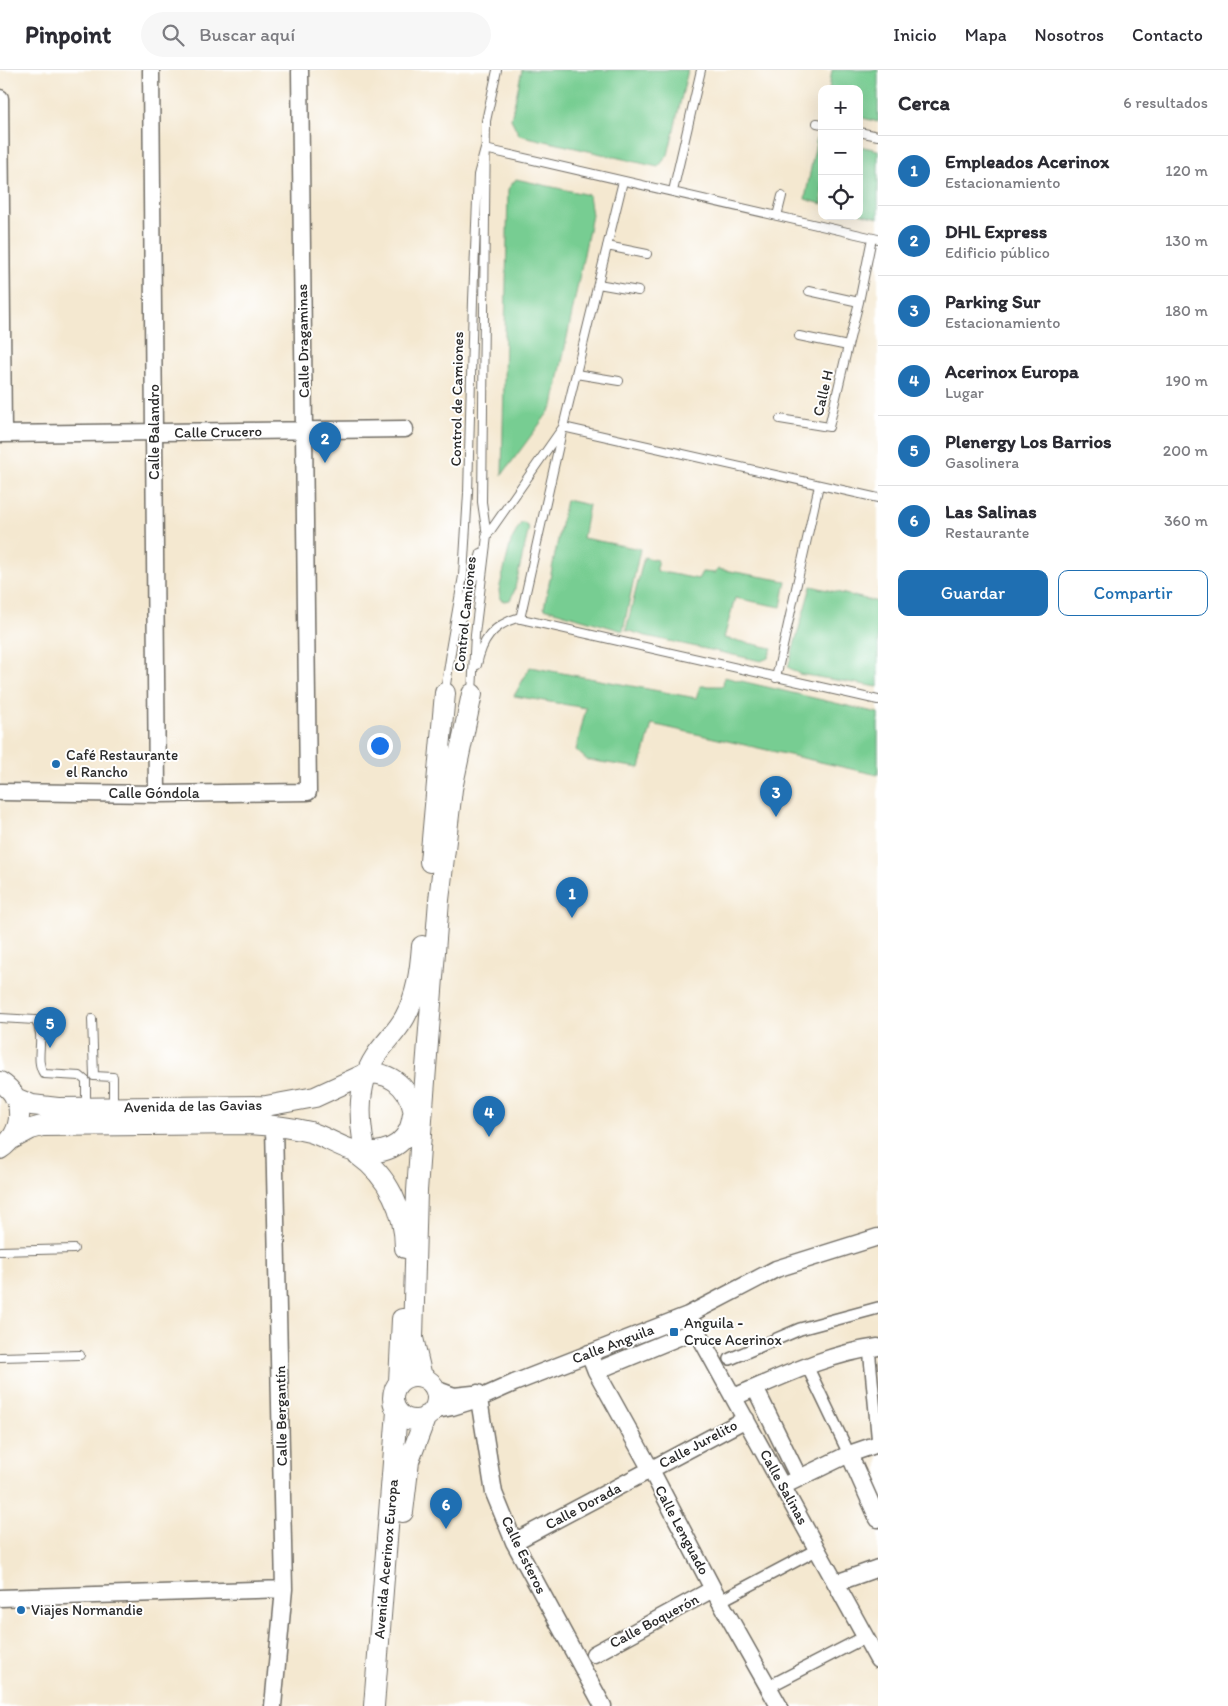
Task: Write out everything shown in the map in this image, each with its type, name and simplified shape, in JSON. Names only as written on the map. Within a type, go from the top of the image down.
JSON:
[{"type":"street","name":"Calle Balandro","points":[[151,70],[157,794]]},
{"type":"street","name":"Calle Dragaminas","points":[[300,70],[308,792]]},
{"type":"street","points":[[0,98],[2,434]]},
{"type":"street","name":"Calle Crucero","points":[[2,434],[405,430]]},
{"type":"street","points":[[445,693],[419,980],[406,1015],[396,1032],[375,1057],[367,1073],[361,1098],[361,1154],[388,1186],[398,1206],[405,1234],[399,1382],[393,1393],[394,1406],[397,1411],[405,1418],[411,1419],[421,1419],[429,1413],[436,1400],[428,1383],[413,1338],[416,1228],[422,1120],[439,900],[452,789],[472,694]]},
{"type":"street","name":"Calle Góndola","points":[[0,792],[157,794],[308,792]]},
{"type":"street","points":[[361,1154],[389,1149],[399,1143],[409,1130],[414,1107],[420,1041],[425,1014],[432,997]]},
{"type":"street","points":[[367,1073],[384,1075],[396,1081],[406,1091],[414,1107],[416,1122],[411,1189],[416,1228]]},
{"type":"street","name":"Avenida de las Gavias","points":[[5,1086],[32,1106],[58,1108],[266,1106],[315,1097],[367,1073]]},
{"type":"street","points":[[5,1086],[18,1106],[19,1123],[6,1144]]},
{"type":"street","name":"Avenida de las Gavias","points":[[6,1144],[31,1128],[42,1126],[249,1124],[309,1132],[361,1154]]},
{"type":"street","name":"Calle Bergantín","points":[[273,1706],[284,1589],[274,1126]]},
{"type":"street","name":"Calle Anguila","points":[[429,1413],[452,1407],[688,1315],[776,1270],[878,1237]]},
{"type":"street","points":[[730,1359],[782,1335],[878,1308]]},
{"type":"street","name":"Calle Salinas","points":[[688,1315],[878,1660]]},
{"type":"street","name":"Calle Anguila","points":[[596,1371],[696,1330]]},
{"type":"street","points":[[734,1397],[837,1355],[873,1348],[878,1444],[849,1454],[783,1486]]},
{"type":"street","name":"Calle Lenguado","points":[[589,1352],[596,1371],[778,1706]]},
{"type":"street","points":[[807,1366],[878,1519]]},
{"type":"street","points":[[399,1382],[410,1376],[428,1383]]},
{"type":"street","name":"Calle Anguila","points":[[428,1383],[454,1396],[478,1396]]},
{"type":"street","points":[[755,1388],[799,1478]]},
{"type":"street","name":"Calle Esteros","points":[[478,1396],[494,1493],[514,1542],[603,1706]]},
{"type":"street","name":"Avenida Acerinox Europa","points":[[374,1706],[397,1411]]},
{"type":"street","name":"Avenida Acerinox Europa","points":[[384,1706],[409,1461],[429,1413]]},
{"type":"street","name":"Calle Jurelito","points":[[651,1470],[746,1419]]},
{"type":"street","name":"Calle Dorada","points":[[514,1542],[651,1470]]},
{"type":"street","points":[[717,1595],[818,1549]]},
{"type":"street","points":[[836,1583],[878,1568]]},
{"type":"street","points":[[0,1598],[284,1589]]},
{"type":"street","name":"Calle Boquerón","points":[[594,1654],[717,1595]]},
{"type":"street","points":[[768,1687],[866,1637]]},
{"type":"lane","points":[[486,536],[482,502],[485,149],[486,121],[497,70]]},
{"type":"lane","points":[[673,191],[701,70]]},
{"type":"lane","points":[[863,133],[878,136]]},
{"type":"lane","points":[[485,149],[875,238]]},
{"type":"lane","name":"Control de Camiones","points":[[450,650],[463,576],[468,493],[478,175],[485,149]]},
{"type":"lane","points":[[518,618],[623,181]]},
{"type":"lane","points":[[777,216],[782,196]]},
{"type":"lane","name":"Calle H","points":[[780,419],[829,427],[875,238]]},
{"type":"lane","points":[[607,246],[647,254]]},
{"type":"lane","points":[[598,284],[638,292]]},
{"type":"lane","points":[[809,291],[859,302]]},
{"type":"lane","points":[[799,336],[848,346]]},
{"type":"lane","points":[[576,374],[619,381]]},
{"type":"lane","points":[[445,693],[450,650],[486,536],[563,427]]},
{"type":"lane","points":[[563,427],[878,498]]},
{"type":"lane","points":[[776,678],[819,485]]},
{"type":"lane","name":"Control Camiones","points":[[472,694],[475,634],[486,536]]},
{"type":"lane","points":[[472,694],[484,642],[506,622],[518,618],[878,700]]},
{"type":"lane","points":[[0,1018],[35,1020],[40,1026],[40,1069],[44,1074],[80,1076],[86,1081]]},
{"type":"lane","points":[[92,1019],[94,1076]]},
{"type":"lane","points":[[86,1081],[94,1076],[113,1077],[112,1108]]},
{"type":"lane","points":[[86,1081],[86,1108]]},
{"type":"lane","points":[[0,1251],[74,1249]]},
{"type":"lane","points":[[0,1357],[80,1355]]},
{"type":"green space","points":[[522,70],[688,70],[668,155],[658,167],[519,135],[511,119]]},
{"type":"green space","points":[[832,70],[878,70],[878,122],[863,118],[863,85],[830,85]]},
{"type":"green space","points":[[817,137],[818,137],[818,203],[805,199]]},
{"type":"green space","points":[[863,147],[878,150],[878,218],[863,214]]},
{"type":"green space","points":[[516,179],[589,195],[592,215],[553,406],[502,475],[508,189]]},
{"type":"green space","points":[[566,500],[589,505],[583,538],[640,549],[623,631],[544,608]]},
{"type":"green space","points":[[521,523],[524,523],[529,528],[514,592],[510,600],[504,601],[500,599],[499,590],[511,541]]},
{"type":"green space","points":[[644,557],[657,560],[657,571],[698,579],[702,572],[715,573],[718,569],[786,581],[781,607],[735,598],[724,638],[772,648],[768,658],[761,661],[626,630]]},
{"type":"green space","points":[[811,586],[878,602],[878,687],[799,674],[788,667]]},
{"type":"green space","points":[[530,667],[696,698],[700,686],[723,686],[724,677],[878,713],[878,775],[652,724],[640,768],[587,760],[576,750],[586,708],[514,696]]},
{"type":"place","name":"DHL Express","points":[[325,463]]},
{"type":"place","name":"Café Restaurante el Rancho","points":[[56,764]]},
{"type":"place","name":"Parking Sur","points":[[776,817]]},
{"type":"place","name":"Empleados Acerinox","points":[[572,918]]},
{"type":"place","name":"Plenergy Los Barrios","points":[[50,1048]]},
{"type":"place","name":"Acerinox Europa","points":[[489,1137]]},
{"type":"place","name":"Anguila - Cruce Acerinox","points":[[674,1332]]},
{"type":"place","name":"Las Salinas","points":[[446,1529]]},
{"type":"place","name":"Viajes Normandie","points":[[21,1610]]}]
